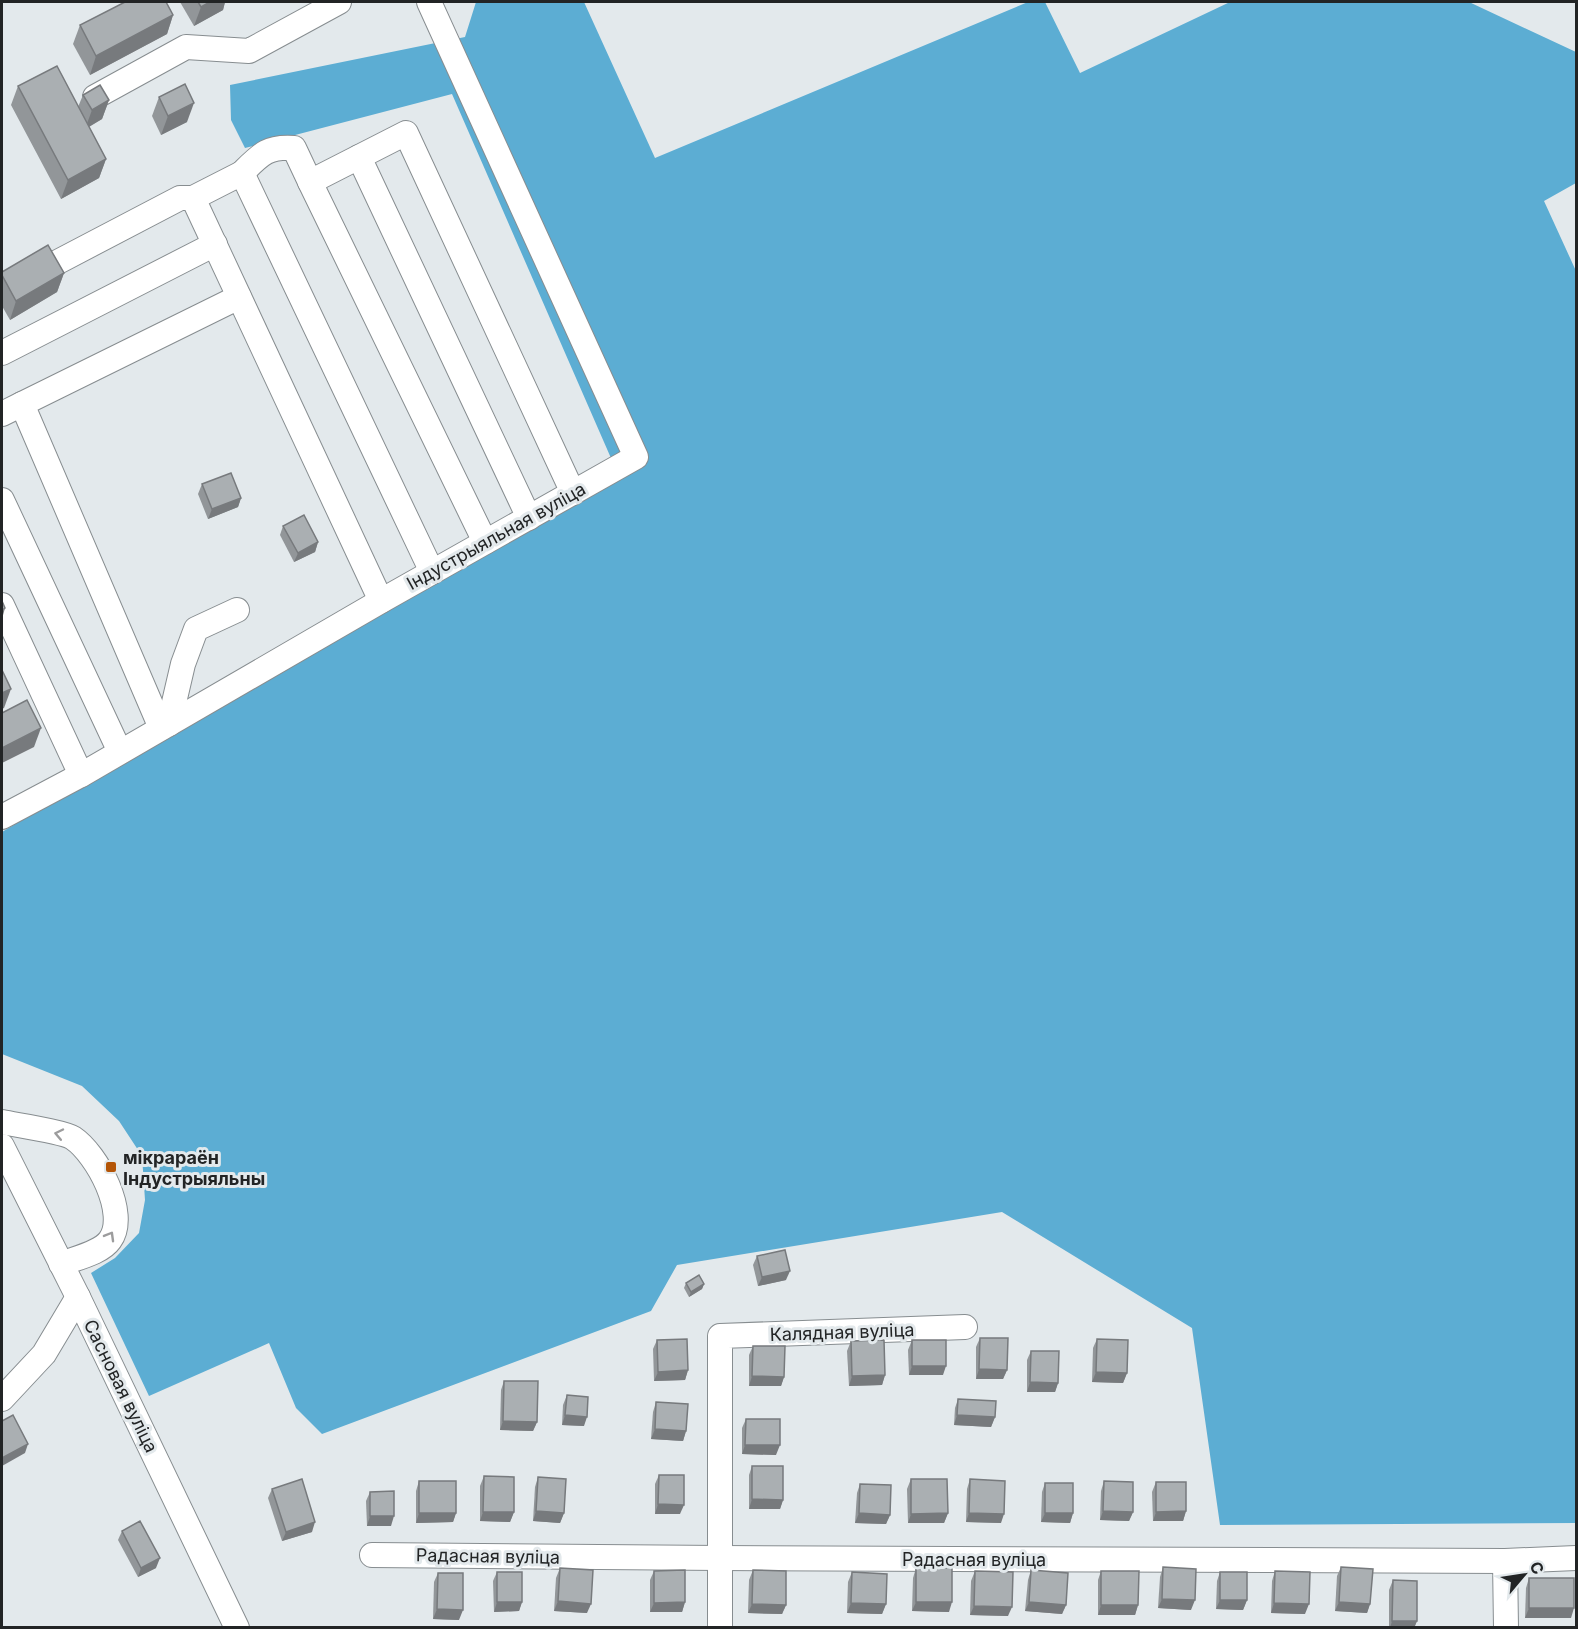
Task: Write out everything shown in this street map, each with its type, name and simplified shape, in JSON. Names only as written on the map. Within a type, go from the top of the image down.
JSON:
[{"type":"street","points":[[95,97],[186,47],[249,51],[339,2]]},
{"type":"street","name":"Індустрыяльная вуліца","points":[[2,817],[81,775],[381,601],[636,457],[429,2]]},
{"type":"street","points":[[310,182],[406,133],[573,493]]},
{"type":"street","points":[[52,266],[180,198],[193,198],[242,173],[260,155],[279,147],[294,148],[485,542]]},
{"type":"street","points":[[358,157],[529,518]]},
{"type":"street","points":[[242,173],[432,572]]},
{"type":"street","points":[[193,198],[381,601]]},
{"type":"street","points":[[2,353],[214,244]]},
{"type":"street","points":[[165,726],[12,409],[239,297]]},
{"type":"street","points":[[2,500],[120,752]]},
{"type":"street","points":[[2,605],[81,775]]},
{"type":"street","points":[[165,726],[196,629],[237,610]]},
{"type":"street","points":[[2,1122],[71,1137],[81,1144],[92,1158],[108,1188],[117,1224],[111,1238],[104,1246],[61,1264]]},
{"type":"street","name":"Сасновая вуліца","points":[[2,1146],[78,1297],[237,1628]]},
{"type":"street","points":[[2,1398],[44,1354],[78,1297]]},
{"type":"street","name":"Калядная вуліца","points":[[720,1558],[720,1336],[965,1327]]},
{"type":"street","name":"Радасная вуліца","points":[[372,1555],[1505,1561],[1576,1558]]},
{"type":"street","points":[[720,1558],[720,1628]]},
{"type":"street","points":[[1505,1561],[1506,1628]]},
{"type":"shaded area","points":[[476,2],[584,2],[655,158],[1028,2],[1045,2],[1080,73],[1230,2],[1469,2],[1576,52],[1576,183],[1544,201],[1576,271],[1576,1523],[1220,1525],[1192,1328],[1002,1212],[677,1265],[651,1311],[322,1434],[296,1408],[269,1343],[149,1396],[91,1273],[115,1258],[139,1233],[145,1200],[142,1156],[119,1121],[82,1086],[2,1054],[2,832],[614,465],[452,94],[245,148],[231,120],[230,85],[465,37]]},
{"type":"building","points":[[125,2],[166,2],[173,15],[96,56],[80,25]]},
{"type":"building","points":[[198,2],[210,2],[201,7]]},
{"type":"building","points":[[57,66],[106,159],[68,180],[18,86]]},
{"type":"building","points":[[185,84],[194,103],[168,116],[159,97]]},
{"type":"building","points":[[100,85],[109,100],[92,110],[83,95]]},
{"type":"building","points":[[48,245],[64,273],[16,301],[2,272]]},
{"type":"building","points":[[231,473],[241,498],[212,509],[202,484]]},
{"type":"building","points":[[304,515],[318,542],[298,553],[283,526]]},
{"type":"building","points":[[2,670],[11,689],[2,693]]},
{"type":"building","points":[[27,700],[41,728],[2,748],[2,713]]},
{"type":"building","points":[[785,1250],[790,1271],[762,1277],[757,1256]]},
{"type":"building","points":[[699,1275],[704,1284],[691,1292],[686,1283]]},
{"type":"building","points":[[980,1338],[1008,1338],[1007,1370],[979,1369]]},
{"type":"building","points":[[687,1339],[688,1370],[658,1372],[657,1340]]},
{"type":"building","points":[[1097,1339],[1128,1340],[1127,1373],[1096,1372]]},
{"type":"building","points":[[884,1340],[885,1375],[852,1376],[851,1341]]},
{"type":"building","points":[[912,1340],[946,1340],[946,1366],[912,1366]]},
{"type":"building","points":[[753,1346],[785,1346],[784,1377],[752,1376]]},
{"type":"building","points":[[1031,1351],[1059,1351],[1058,1383],[1030,1382]]},
{"type":"building","points":[[504,1381],[538,1381],[537,1422],[503,1421]]},
{"type":"building","points":[[567,1395],[588,1397],[587,1417],[565,1415]]},
{"type":"building","points":[[958,1399],[996,1401],[995,1417],[957,1415]]},
{"type":"building","points":[[656,1402],[688,1404],[686,1431],[655,1429]]},
{"type":"building","points":[[13,1415],[28,1444],[2,1458],[2,1421]]},
{"type":"building","points":[[746,1419],[780,1419],[780,1445],[745,1445]]},
{"type":"building","points":[[752,1466],[783,1466],[783,1500],[752,1499]]},
{"type":"building","points":[[659,1475],[684,1475],[684,1505],[658,1504]]},
{"type":"building","points":[[484,1476],[514,1477],[514,1512],[483,1512]]},
{"type":"building","points":[[538,1477],[566,1479],[564,1513],[536,1511]]},
{"type":"building","points":[[302,1479],[315,1522],[286,1532],[272,1489]]},
{"type":"building","points":[[911,1479],[947,1479],[948,1513],[911,1514]]},
{"type":"building","points":[[970,1479],[1005,1481],[1004,1514],[969,1513]]},
{"type":"building","points":[[419,1481],[456,1481],[456,1513],[419,1513]]},
{"type":"building","points":[[1104,1481],[1133,1482],[1133,1512],[1103,1511]]},
{"type":"building","points":[[1156,1482],[1186,1482],[1186,1511],[1156,1512]]},
{"type":"building","points":[[1045,1483],[1073,1483],[1073,1513],[1045,1513]]},
{"type":"building","points":[[860,1484],[891,1485],[890,1515],[859,1513]]},
{"type":"building","points":[[394,1491],[394,1516],[370,1516],[370,1492]]},
{"type":"building","points":[[140,1521],[160,1558],[141,1568],[122,1531]]},
{"type":"building","points":[[1163,1567],[1196,1569],[1195,1600],[1162,1599]]},
{"type":"building","points":[[1341,1567],[1373,1569],[1370,1604],[1339,1602]]},
{"type":"building","points":[[560,1568],[593,1570],[591,1604],[558,1601]]},
{"type":"building","points":[[916,1568],[952,1568],[952,1602],[916,1602]]},
{"type":"building","points":[[685,1570],[685,1602],[654,1603],[654,1571]]},
{"type":"building","points":[[753,1570],[786,1571],[786,1605],[752,1604]]},
{"type":"building","points":[[1031,1570],[1068,1573],[1066,1605],[1029,1602]]},
{"type":"building","points":[[975,1571],[1013,1572],[1012,1607],[974,1606]]},
{"type":"building","points":[[1101,1571],[1139,1571],[1138,1605],[1101,1605]]},
{"type":"building","points":[[1275,1571],[1310,1572],[1309,1604],[1274,1603]]},
{"type":"building","points":[[497,1572],[522,1572],[522,1602],[497,1602]]},
{"type":"building","points":[[852,1572],[887,1574],[886,1604],[851,1603]]},
{"type":"building","points":[[1220,1572],[1247,1572],[1247,1600],[1220,1600]]},
{"type":"building","points":[[438,1573],[463,1573],[463,1610],[437,1609]]},
{"type":"building","points":[[1529,1578],[1574,1578],[1574,1608],[1529,1608]]},
{"type":"building","points":[[1393,1580],[1417,1581],[1417,1621],[1392,1621]]},
{"type":"place","name":"мікрараён Індустрыяльны","points":[[111,1167]]}]
